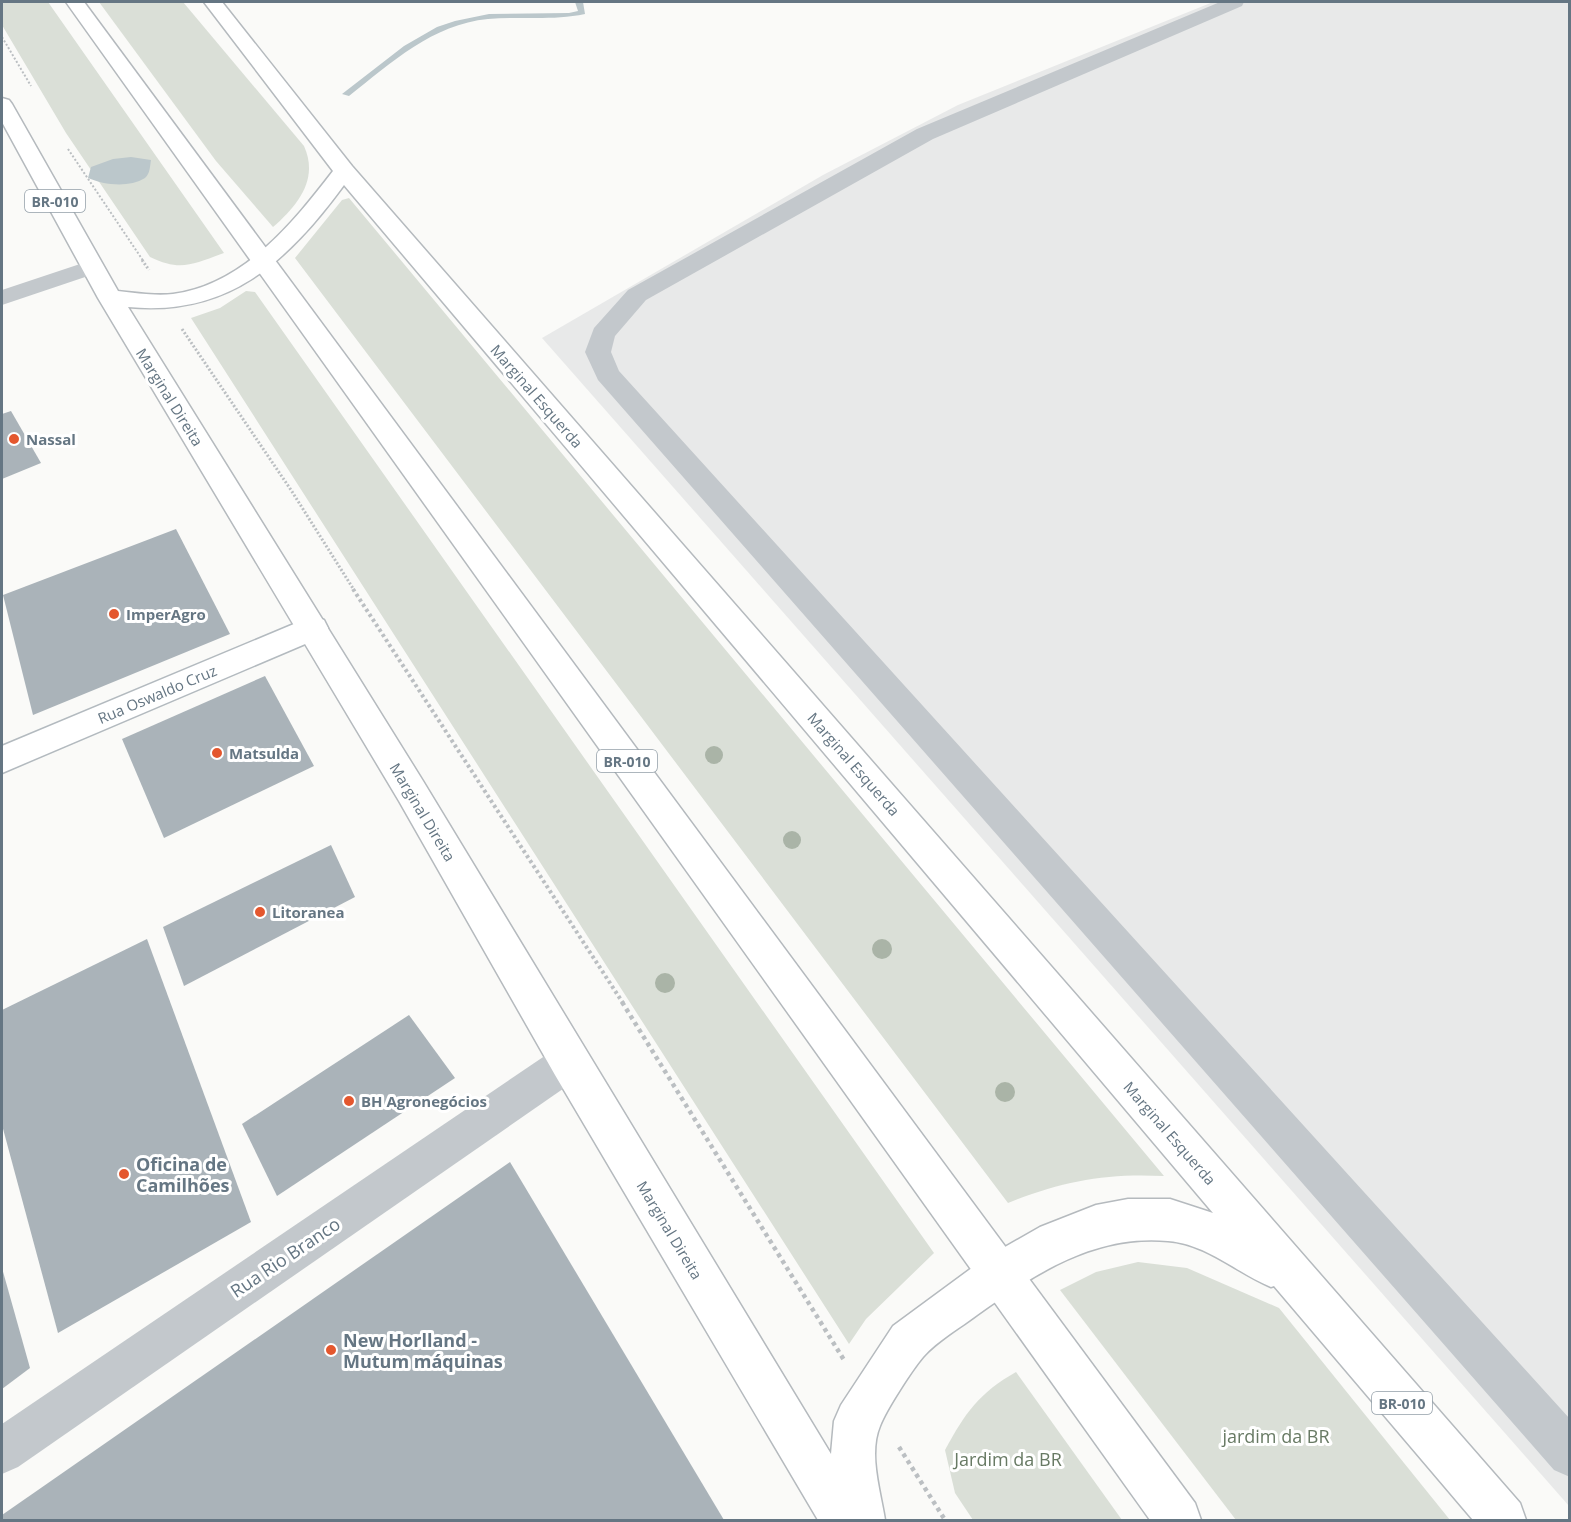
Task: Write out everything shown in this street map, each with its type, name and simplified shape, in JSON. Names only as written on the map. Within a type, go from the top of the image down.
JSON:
[{"type":"main road","name":"BR-010","points":[[75,2],[1178,1521]]},
{"type":"main road","name":"Marginal Esquerda","points":[[213,2],[344,171],[1503,1521]]},
{"type":"main road","name":"Marginal Direita","points":[[2,104],[110,298],[313,627],[569,1062],[844,1521]]},
{"type":"main road","points":[[110,298],[146,302],[175,301],[203,295],[246,276],[264,261],[325,198],[344,171]]},
{"type":"main road","name":"Rua Oswaldo Cruz","points":[[2,760],[313,627]]},
{"type":"main road","points":[[862,1521],[852,1470],[857,1421],[882,1378],[908,1341],[934,1319],[999,1274],[1055,1242],[1096,1226],[1128,1220],[1170,1220],[1228,1239],[1300,1285]]},
{"type":"street","points":[[1235,2],[925,134],[637,295],[603,334],[598,352],[607,374],[1569,1454]]},
{"type":"street","points":[[2,298],[92,267]]},
{"type":"street","name":"Rua Rio Branco","points":[[2,1452],[569,1062]]},
{"type":"path","points":[[2,38],[35,94]]},
{"type":"path","points":[[64,142],[151,274]]},
{"type":"path","points":[[178,324],[291,490],[386,641],[658,1057],[840,1352]]},
{"type":"path","points":[[910,1464],[945,1521]]},
{"type":"shaded area","points":[[1213,2],[1569,2],[1569,1506],[542,338],[823,175],[958,105]]},
{"type":"shaded area","points":[[131,157],[151,160],[149,172],[145,178],[132,183],[116,184],[88,178],[91,167],[113,159]]},
{"type":"green space","points":[[2,2],[48,2],[224,253],[187,265],[170,264],[150,257],[66,133],[2,25]]},
{"type":"green space","points":[[99,2],[183,2],[304,146],[309,169],[304,191],[273,227],[216,161]]},
{"type":"green space","points":[[349,198],[1164,1176],[1103,1177],[1084,1180],[1047,1189],[1008,1203],[295,258],[342,200]]},
{"type":"green space","points":[[246,291],[255,292],[934,1253],[866,1319],[849,1344],[191,318],[220,308]]},
{"type":"green space","name":"jardim da BR","points":[[1138,1262],[1187,1268],[1279,1308],[1450,1520],[1236,1520],[1060,1290],[1096,1272]]},
{"type":"green space","name":"Jardim da BR","points":[[1016,1372],[1122,1520],[973,1520],[955,1493],[945,1450],[974,1405],[992,1388]]},
{"type":"building","name":"Nassal","points":[[11,411],[41,463],[2,479],[2,414]]},
{"type":"building","name":"ImperAgro","points":[[176,529],[230,634],[33,715],[3,595]]},
{"type":"building","name":"Matsulda","points":[[265,676],[314,766],[164,838],[122,739]]},
{"type":"building","name":"Litoranea","points":[[331,845],[355,897],[184,986],[163,927]]},
{"type":"building","name":"Oficina de Camilhões","points":[[147,939],[251,1222],[58,1333],[2,1125],[2,1010]]},
{"type":"building","name":"BH Agronegócios","points":[[409,1015],[455,1078],[277,1196],[242,1124]]},
{"type":"building","points":[[510,1162],[724,1520],[2,1520],[2,1515]]},
{"type":"building","points":[[2,1268],[30,1368],[2,1389]]},
{"type":"waterway","points":[[346,94],[407,48],[457,22],[489,16],[569,15],[582,12],[579,2]]},
{"type":"place","name":"Nassal","points":[[14,439]]},
{"type":"place","name":"ImperAgro","points":[[114,614]]},
{"type":"place","name":"Matsulda","points":[[217,753]]},
{"type":"place","name":"Litoranea","points":[[260,912]]},
{"type":"place","name":"BH Agronegócios","points":[[349,1101]]},
{"type":"place","name":"Oficina de Camilhões","points":[[124,1174]]},
{"type":"place","name":"New Horlland - Mutum máquinas","points":[[331,1350]]}]
